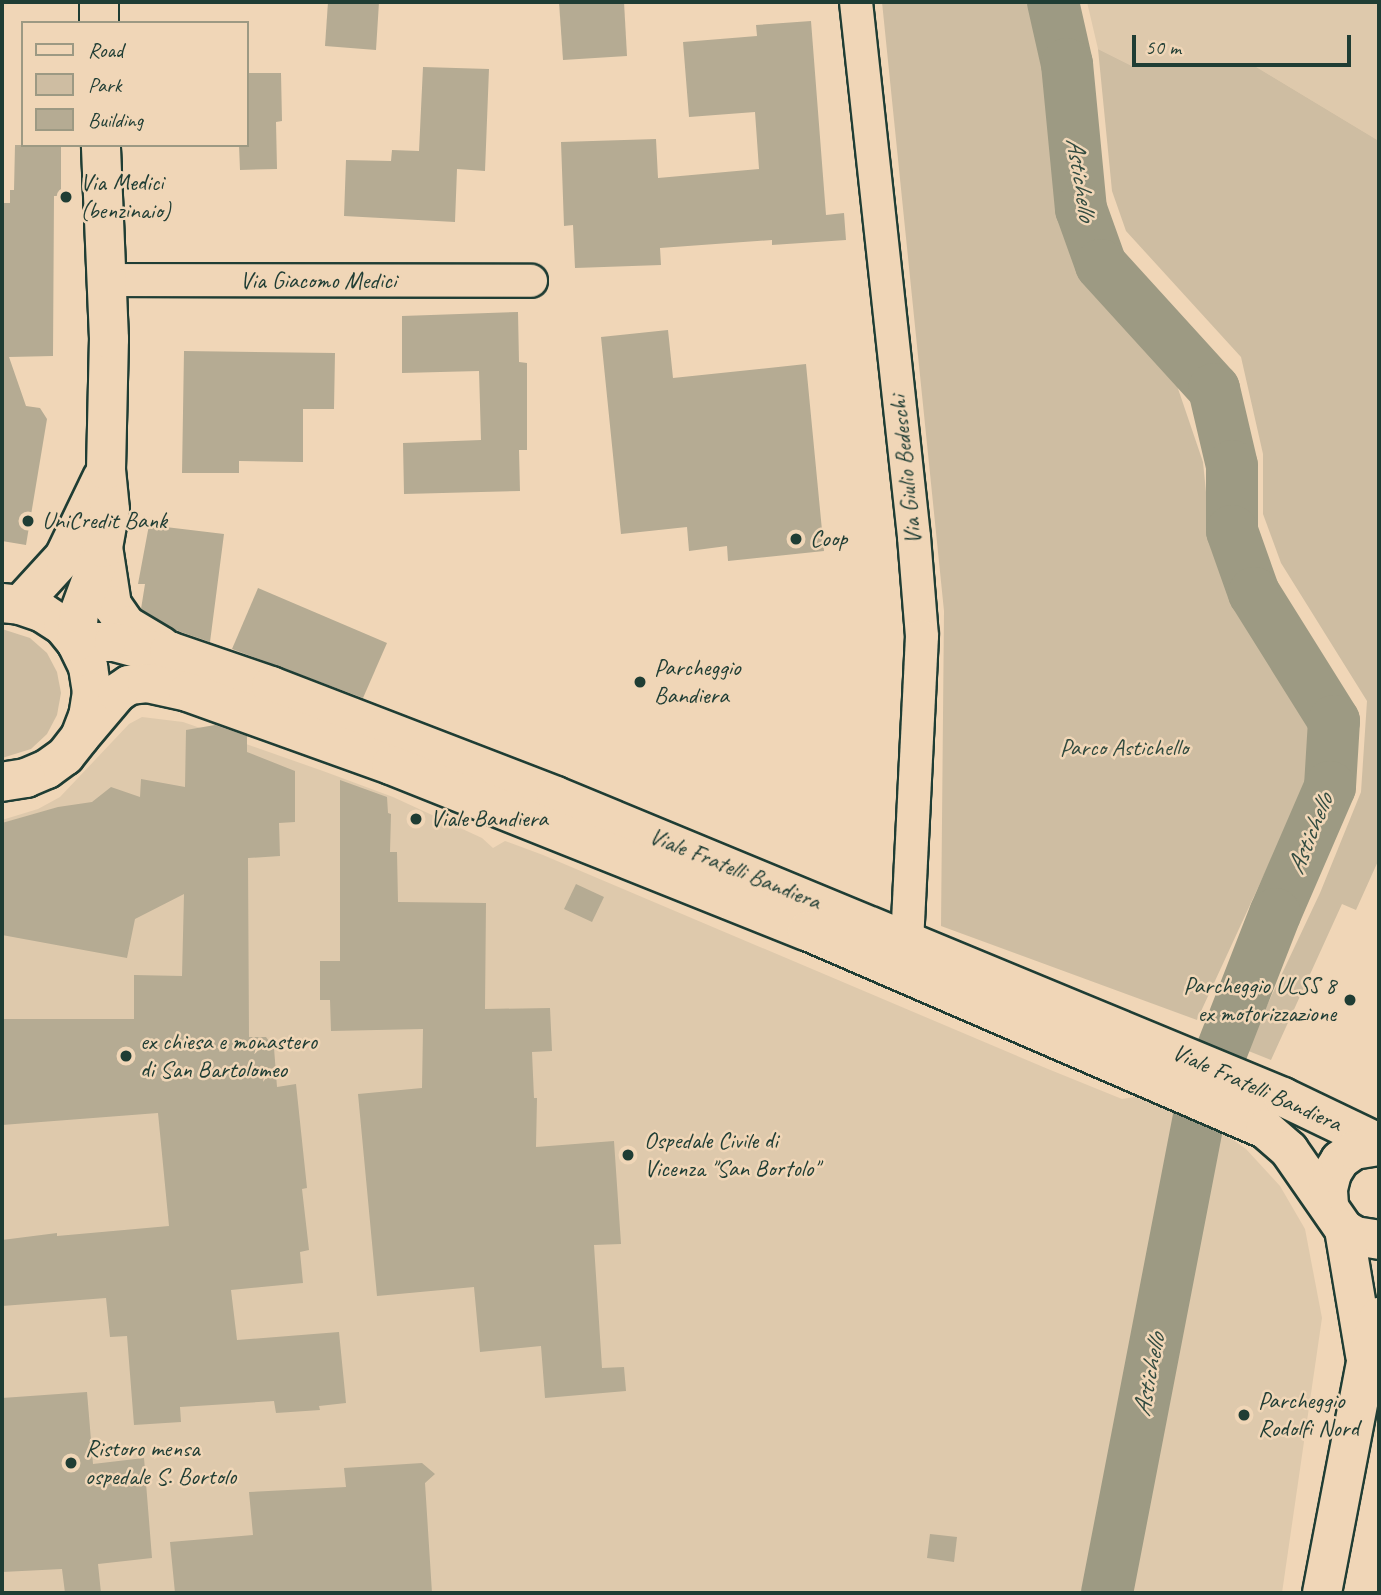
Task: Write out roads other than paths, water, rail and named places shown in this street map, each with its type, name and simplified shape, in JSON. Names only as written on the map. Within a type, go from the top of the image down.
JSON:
[{"type":"main road","points":[[99,2],[99,21]]},
{"type":"main road","points":[[76,642],[79,612],[103,548],[110,510],[106,470],[109,398],[101,147]]},
{"type":"main road","points":[[11,604],[64,557],[106,470]]},
{"type":"main road","points":[[103,548],[112,605],[126,625],[169,651]]},
{"type":"main road","points":[[10,784],[47,769],[65,756],[80,737],[88,716],[92,692],[88,667],[76,642],[63,626],[43,613],[11,604]]},
{"type":"main road","name":"Viale Fratelli Bandiera","points":[[76,642],[114,642],[143,650],[169,651],[271,686],[556,796],[907,939],[1171,1069]]},
{"type":"main road","name":"Viale Fratelli Bandiera","points":[[80,737],[108,701],[129,685],[147,683],[188,692],[391,765],[819,937],[1171,1069],[1239,1098],[1379,1144]]},
{"type":"main road","name":"Viale Fratelli Bandiera","points":[[1239,1098],[1351,1225]]},
{"type":"main road","name":"Viale Fratelli Bandiera","points":[[1351,1225],[1328,1189],[1332,1173],[1340,1160],[1354,1150],[1379,1144]]},
{"type":"main road","points":[[1351,1225],[1366,1363]]},
{"type":"main road","points":[[1322,1593],[1366,1363],[1379,1317]]},
{"type":"street","name":"Via Giulio Bedeschi","points":[[856,2],[914,537],[922,636],[907,939]]},
{"type":"street","name":"Via Giacomo Medici","points":[[106,280],[531,281]]},
{"type":"waterway","name":"Astichello","points":[[1053,2],[1067,64],[1081,209],[1101,265],[1214,389],[1232,466],[1232,531],[1254,593],[1334,721],[1330,787],[1275,914],[1202,1101],[1107,1593]]},
{"type":"place","name":"Via Medici (benzinaio)","points":[[66,197]]},
{"type":"place","name":"UniCredit Bank","points":[[28,521]]},
{"type":"place","name":"Coop","points":[[796,539]]},
{"type":"place","name":"Parcheggio Bandiera","points":[[640,682]]},
{"type":"place","name":"Viale Bandiera","points":[[416,819]]},
{"type":"place","name":"Parcheggio ULSS 8 ex motorizzazione","points":[[1350,1000]]},
{"type":"place","name":"ex chiesa e monastero di San Bartolomeo","points":[[126,1056]]},
{"type":"place","name":"Ospedale Civile di Vicenza \"San Bortolo\"","points":[[628,1155]]},
{"type":"place","name":"Parcheggio Rodolfi Nord","points":[[1244,1415]]},
{"type":"place","name":"Ristoro mensa ospedale S. Bortolo","points":[[71,1463]]},
{"type":"park label","name":"Parco Astichello","points":[[1124,748]]}]
